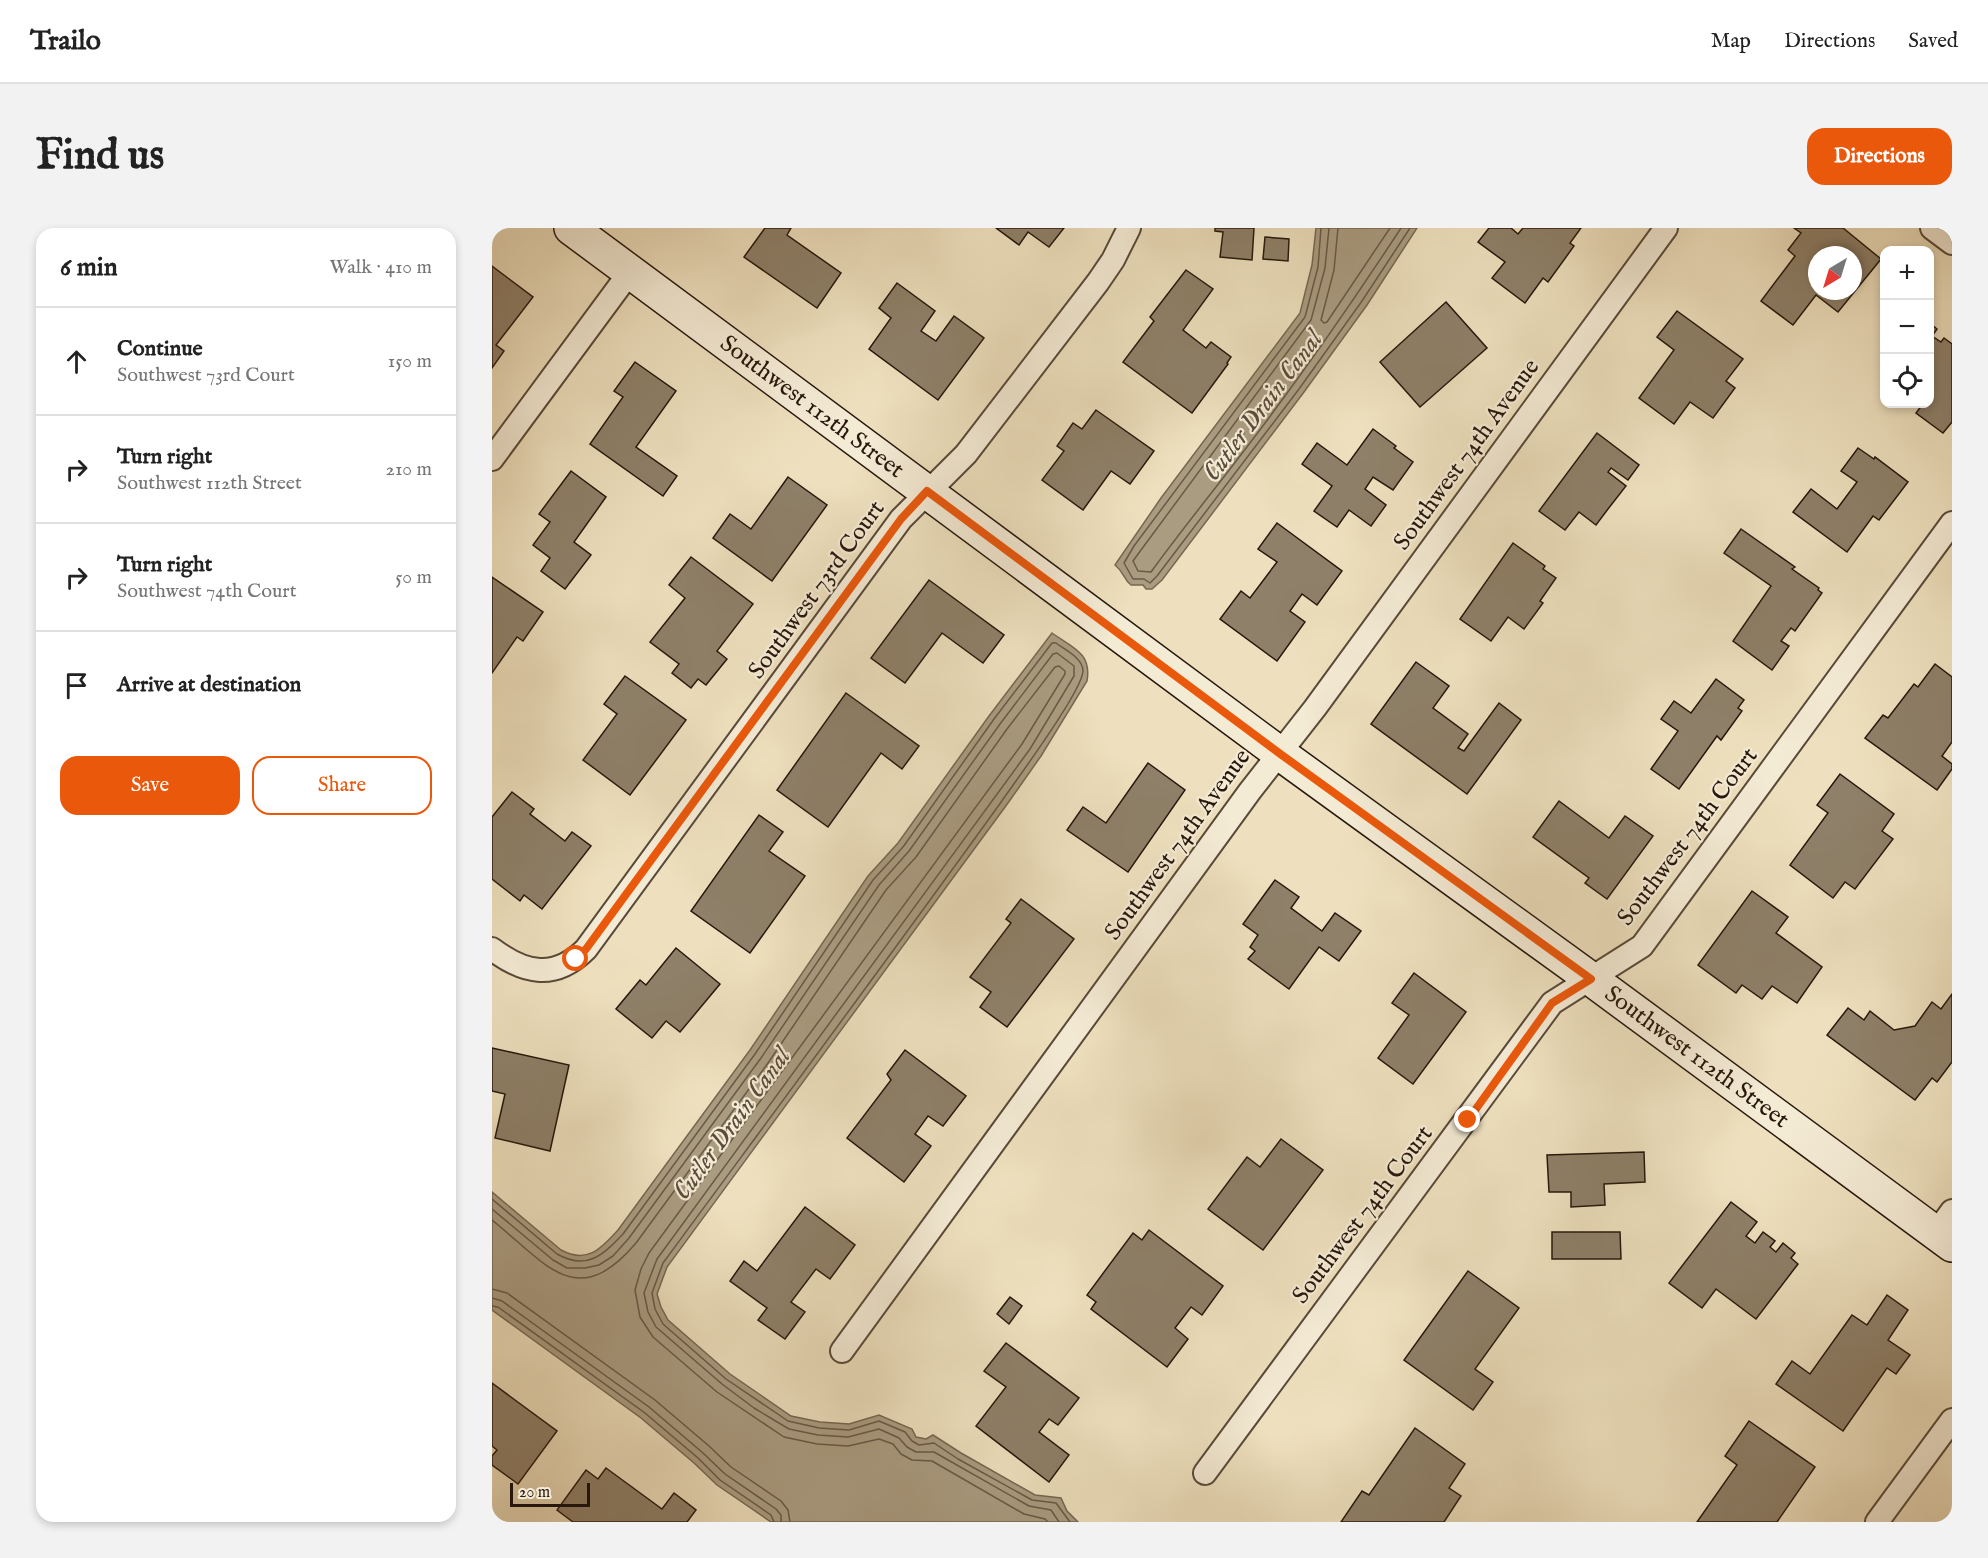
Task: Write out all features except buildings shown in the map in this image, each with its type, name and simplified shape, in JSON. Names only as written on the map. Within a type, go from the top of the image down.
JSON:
[{"type":"main road","name":"Southwest 112th Street","points":[[571,228],[1279,753],[1591,979],[1947,1230]]},
{"type":"street","name":"Southwest 73rd Court","points":[[492,949],[505,958],[541,970],[559,969],[576,959],[586,949],[901,519],[966,454],[1098,282],[1113,260],[1129,228]]},
{"type":"street","name":"Southwest 74th Avenue","points":[[842,1351],[1666,228]]},
{"type":"street","points":[[1932,228],[1952,243]]},
{"type":"street","points":[[492,459],[630,272]]},
{"type":"street","name":"Southwest 74th Court","points":[[1205,1473],[1552,1003],[1642,946],[1952,524]]},
{"type":"street","points":[[1877,1522],[1952,1420]]},
{"type":"water","name":"Cutler Drain Canal","points":[[1316,228],[1417,228],[1367,305],[1304,392],[1162,580],[1152,589],[1146,589],[1143,585],[1131,585],[1115,565],[1161,498],[1300,313],[1312,265]]},
{"type":"water","name":"Cutler Drain Canal","points":[[1052,633],[1074,647],[1084,657],[1088,672],[1087,681],[1041,756],[1008,803],[667,1267],[657,1294],[668,1320],[730,1374],[791,1416],[820,1422],[849,1424],[879,1415],[912,1429],[916,1437],[926,1439],[933,1435],[1035,1495],[1061,1498],[1067,1511],[1078,1522],[771,1522],[717,1485],[641,1418],[492,1310],[492,1192],[561,1250],[570,1254],[586,1255],[606,1243],[618,1230],[750,1050],[868,876],[898,843]]},
{"type":"route","points":[[576,959],[586,949],[706,787],[901,519],[927,491],[1409,849],[1591,979],[1552,1003],[1468,1120]]}]
